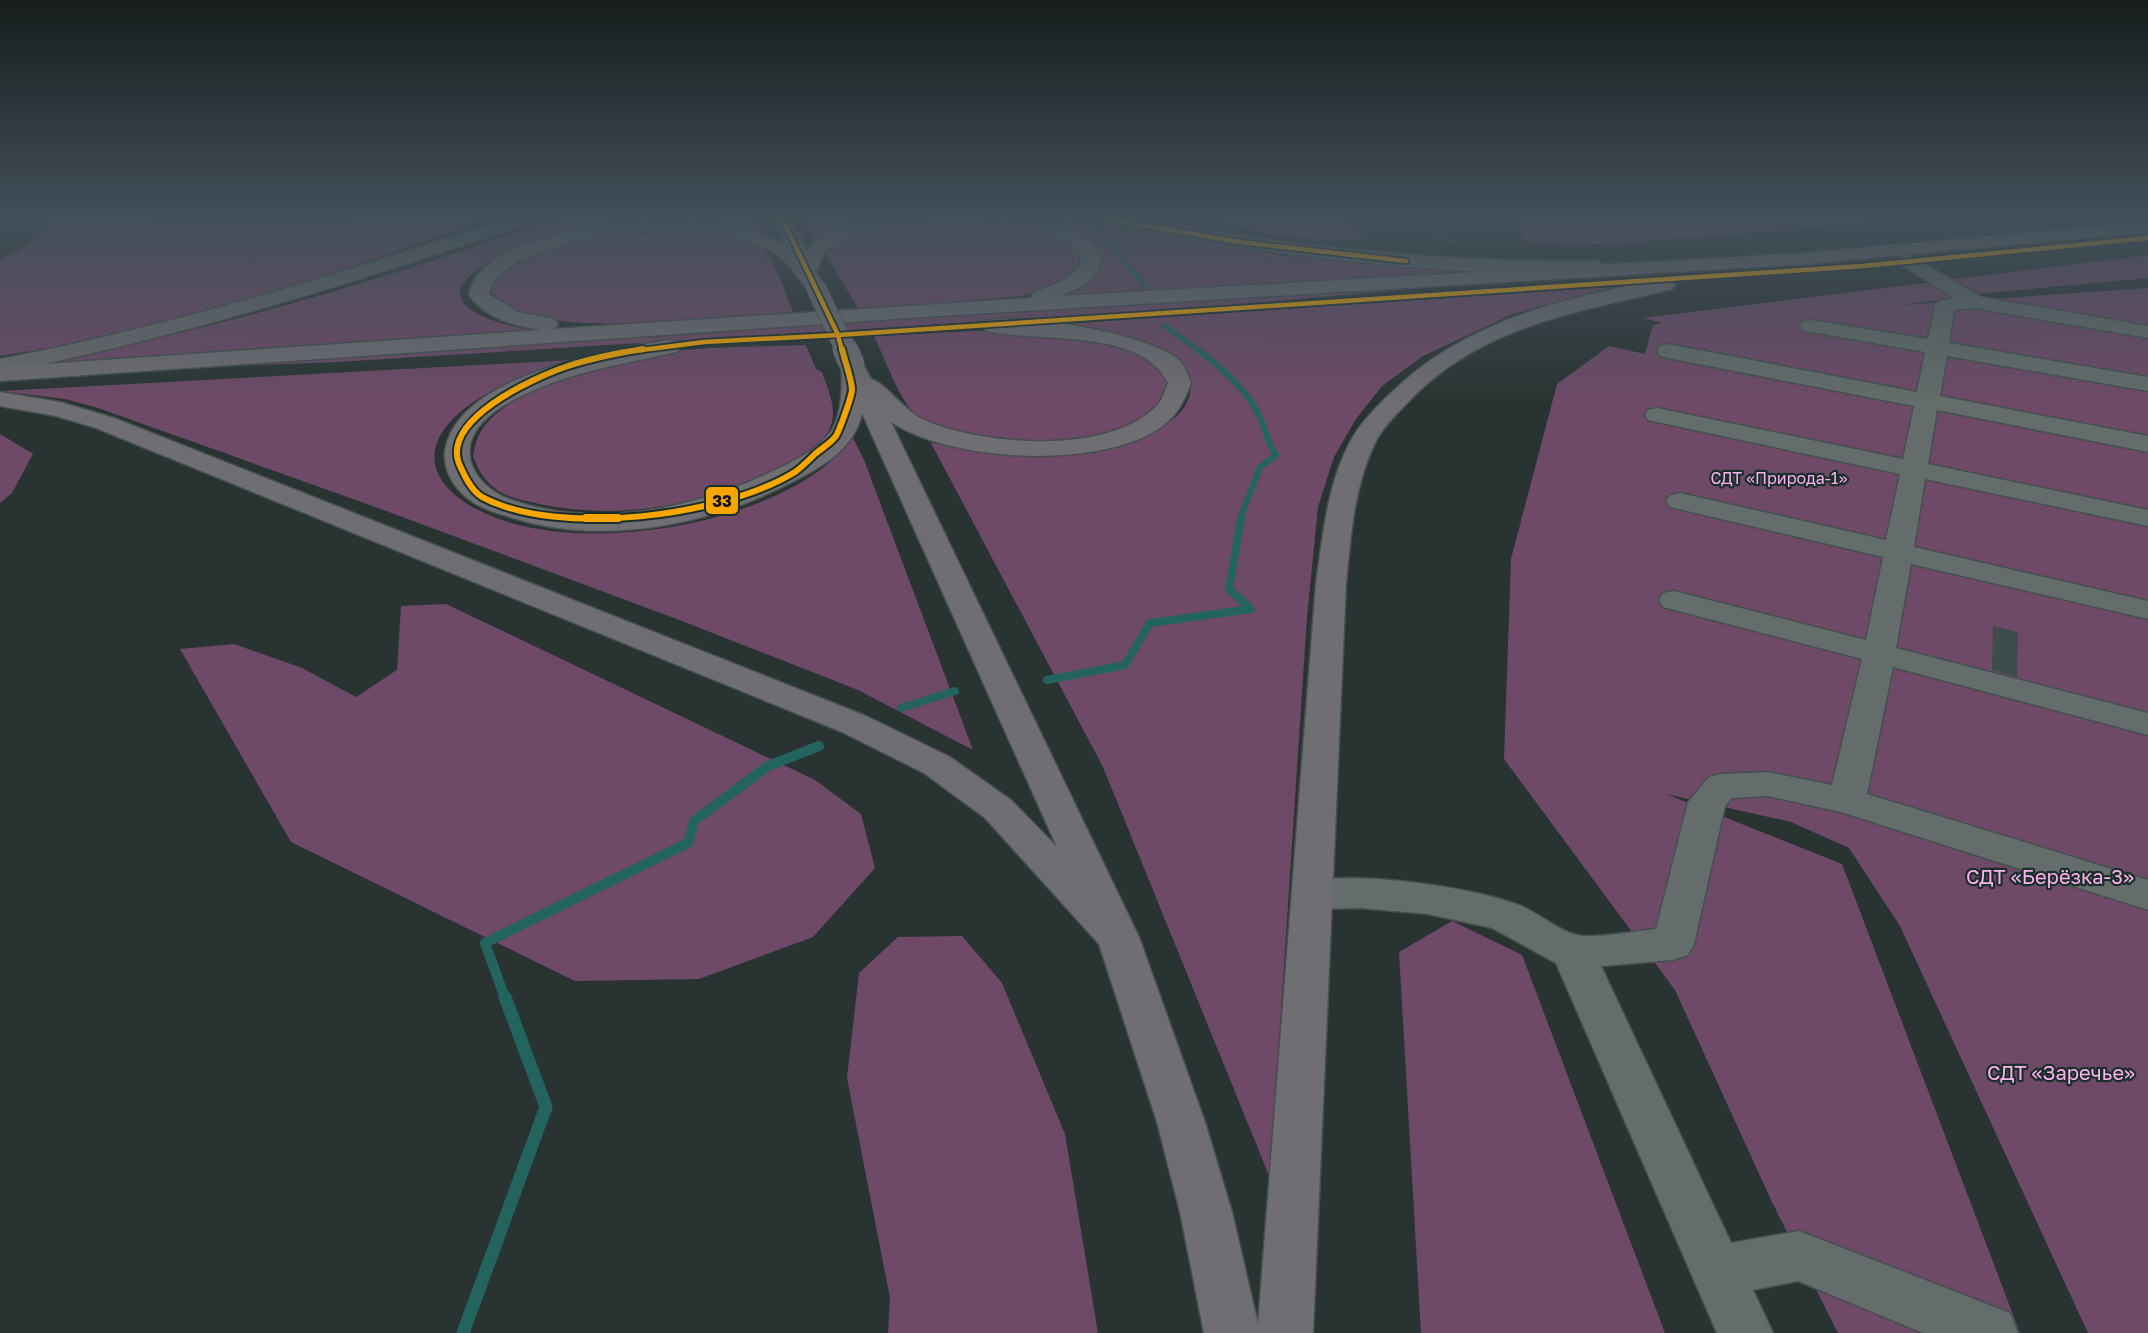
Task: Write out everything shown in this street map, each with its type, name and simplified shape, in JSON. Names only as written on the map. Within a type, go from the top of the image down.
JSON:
[{"type":"highway","points":[[484,278],[480,283],[479,295],[489,306],[510,317],[533,323],[684,335]]},
{"type":"highway","points":[[811,278],[1118,937],[1181,1122],[1206,1212],[1232,1333]]},
{"type":"highway","points":[[954,310],[1049,294],[1076,283],[1082,278]]},
{"type":"highway","points":[[0,384],[426,362],[954,310],[1548,278]]},
{"type":"highway","points":[[0,374],[684,335],[974,326],[1608,278]]},
{"type":"highway","points":[[1285,1333],[1331,583],[1339,512],[1349,473],[1362,443],[1378,420],[1398,398],[1445,359],[1505,328],[1563,308],[1699,278]]},
{"type":"highway","points":[[852,364],[884,404],[915,426],[952,438],[995,447],[1060,448],[1104,440],[1130,432],[1159,417],[1177,395],[1178,377],[1173,370],[1155,355],[1135,346],[1062,330],[974,326]]},
{"type":"highway","points":[[684,335],[541,378],[496,400],[466,427],[459,442],[457,458],[464,482],[499,505],[562,519],[632,520],[717,505],[771,484],[805,465],[840,436],[852,403],[852,364]]},
{"type":"highway","points":[[0,399],[60,409],[105,423],[854,724],[936,765],[999,809],[1118,937]]},
{"type":"main road","points":[[0,366],[98,346],[204,320],[342,278]]},
{"type":"street","points":[[1937,278],[1975,302]]},
{"type":"street","points":[[1847,801],[1879,654],[1945,305],[1975,302],[2148,332]]},
{"type":"street","points":[[1811,326],[2148,384]]},
{"type":"street","points":[[1668,351],[2148,444]]},
{"type":"street","points":[[1657,415],[2148,518]]},
{"type":"street","points":[[1680,501],[2148,610]]},
{"type":"street","points":[[1674,600],[2148,724]]},
{"type":"street","points":[[1312,894],[1361,893],[1428,899],[1503,915],[1573,952],[1673,944],[1707,802],[1722,786],[1768,784],[1847,801],[2148,896]]},
{"type":"street","points":[[1573,952],[1744,1333]]},
{"type":"street","points":[[1717,1271],[1799,1256],[1990,1333]]},
{"type":"green space","points":[[0,278],[316,278],[190,316],[127,332],[0,356]]},
{"type":"green space","points":[[377,278],[469,278],[461,289],[464,304],[487,318],[534,331],[5,370],[217,324]]},
{"type":"green space","points":[[497,278],[779,278],[794,313],[649,323],[570,322],[537,317],[512,309],[491,291]]},
{"type":"green space","points":[[840,278],[1066,278],[1052,287],[1022,296],[860,311]]},
{"type":"green space","points":[[1090,278],[1389,278],[1290,282],[1045,299]]},
{"type":"green space","points":[[1962,278],[2146,278],[1976,294],[1903,305],[2148,288],[2148,1333],[2088,1333],[1900,926],[1849,848],[1791,822],[1666,794],[1842,864],[2020,1333],[1838,1333],[1772,1202],[1675,990],[1504,759],[1511,559],[1557,384],[1609,346],[1645,354],[1653,325],[1662,323],[1643,318]]},
{"type":"green space","points":[[1612,287],[1513,314],[1423,356],[1382,386],[1356,419],[1334,457],[1318,507],[1307,617],[1270,1178],[1103,767],[931,443],[1011,453],[1062,453],[1087,450],[1113,445],[1153,432],[1171,421],[1185,406],[1191,388],[1189,377],[1178,361],[1048,325]]},
{"type":"green space","points":[[1401,290],[1171,310],[336,362],[155,369],[354,352],[1287,293]]},
{"type":"green space","points":[[998,330],[1113,343],[1152,359],[1168,379],[1162,400],[1146,416],[1124,428],[1097,436],[1041,443],[995,441],[925,422],[917,416],[898,390],[874,336]]},
{"type":"green space","points":[[806,345],[816,369],[822,372],[832,401],[832,423],[825,437],[798,459],[748,483],[720,493],[691,501],[633,510],[603,511],[544,505],[513,498],[498,491],[485,478],[473,456],[481,431],[502,409],[543,386],[567,377],[616,362],[659,353],[713,348]]},
{"type":"green space","points":[[572,360],[495,389],[472,403],[449,423],[437,442],[435,460],[440,477],[452,492],[469,505],[491,516],[515,524],[551,531],[631,532],[673,527],[714,518],[753,505],[789,489],[820,470],[853,438],[864,460],[973,750],[858,690],[682,621],[370,505],[98,408],[65,399],[0,391]]},
{"type":"green space","points":[[0,434],[33,454],[12,493],[0,503]]},
{"type":"green space","points":[[446,604],[815,780],[861,814],[875,868],[813,937],[699,979],[575,981],[291,842],[180,649],[234,644],[302,668],[356,697],[397,670],[401,606]]},
{"type":"green space","points":[[1452,921],[1522,955],[1665,1333],[1421,1333],[1399,952]]},
{"type":"green space","points":[[962,936],[1002,983],[1065,1134],[1098,1333],[888,1333],[890,1298],[847,1078],[859,973],[898,937]]},
{"type":"building","points":[[1993,626],[2018,632],[2017,677],[1992,670]]},
{"type":"waterway","points":[[1139,278],[1145,286]]},
{"type":"waterway","points":[[1164,325],[1199,351]]},
{"type":"waterway","points":[[1197,349],[1214,362],[1245,393],[1260,416],[1276,455],[1260,467],[1240,519]]},
{"type":"waterway","points":[[1047,680],[1125,665],[1150,623],[1251,609],[1229,589],[1241,518]]},
{"type":"waterway","points":[[901,708],[955,691]]},
{"type":"waterway","points":[[505,998],[485,943],[688,843],[694,821],[768,766],[819,746]]},
{"type":"waterway","points":[[463,1333],[546,1107],[505,997]]},
{"type":"transit line","name":"33","points":[[811,278],[838,335]]},
{"type":"transit line","name":"33","points":[[838,335],[1682,278]]},
{"type":"transit line","name":"33","points":[[838,335],[852,391],[836,436],[795,471],[739,497],[674,512],[607,519],[547,516],[500,504],[481,496],[470,485],[457,461],[462,436],[483,410],[527,382],[568,366],[612,354],[658,347],[704,342],[838,335]]},
{"type":"park label","name":"СДТ «Природа-1»","points":[[1779,478]]},
{"type":"park label","name":"СДТ «Берёзка-3»","points":[[2050,876]]},
{"type":"park label","name":"СДТ «Заречье»","points":[[2061,1072]]}]
